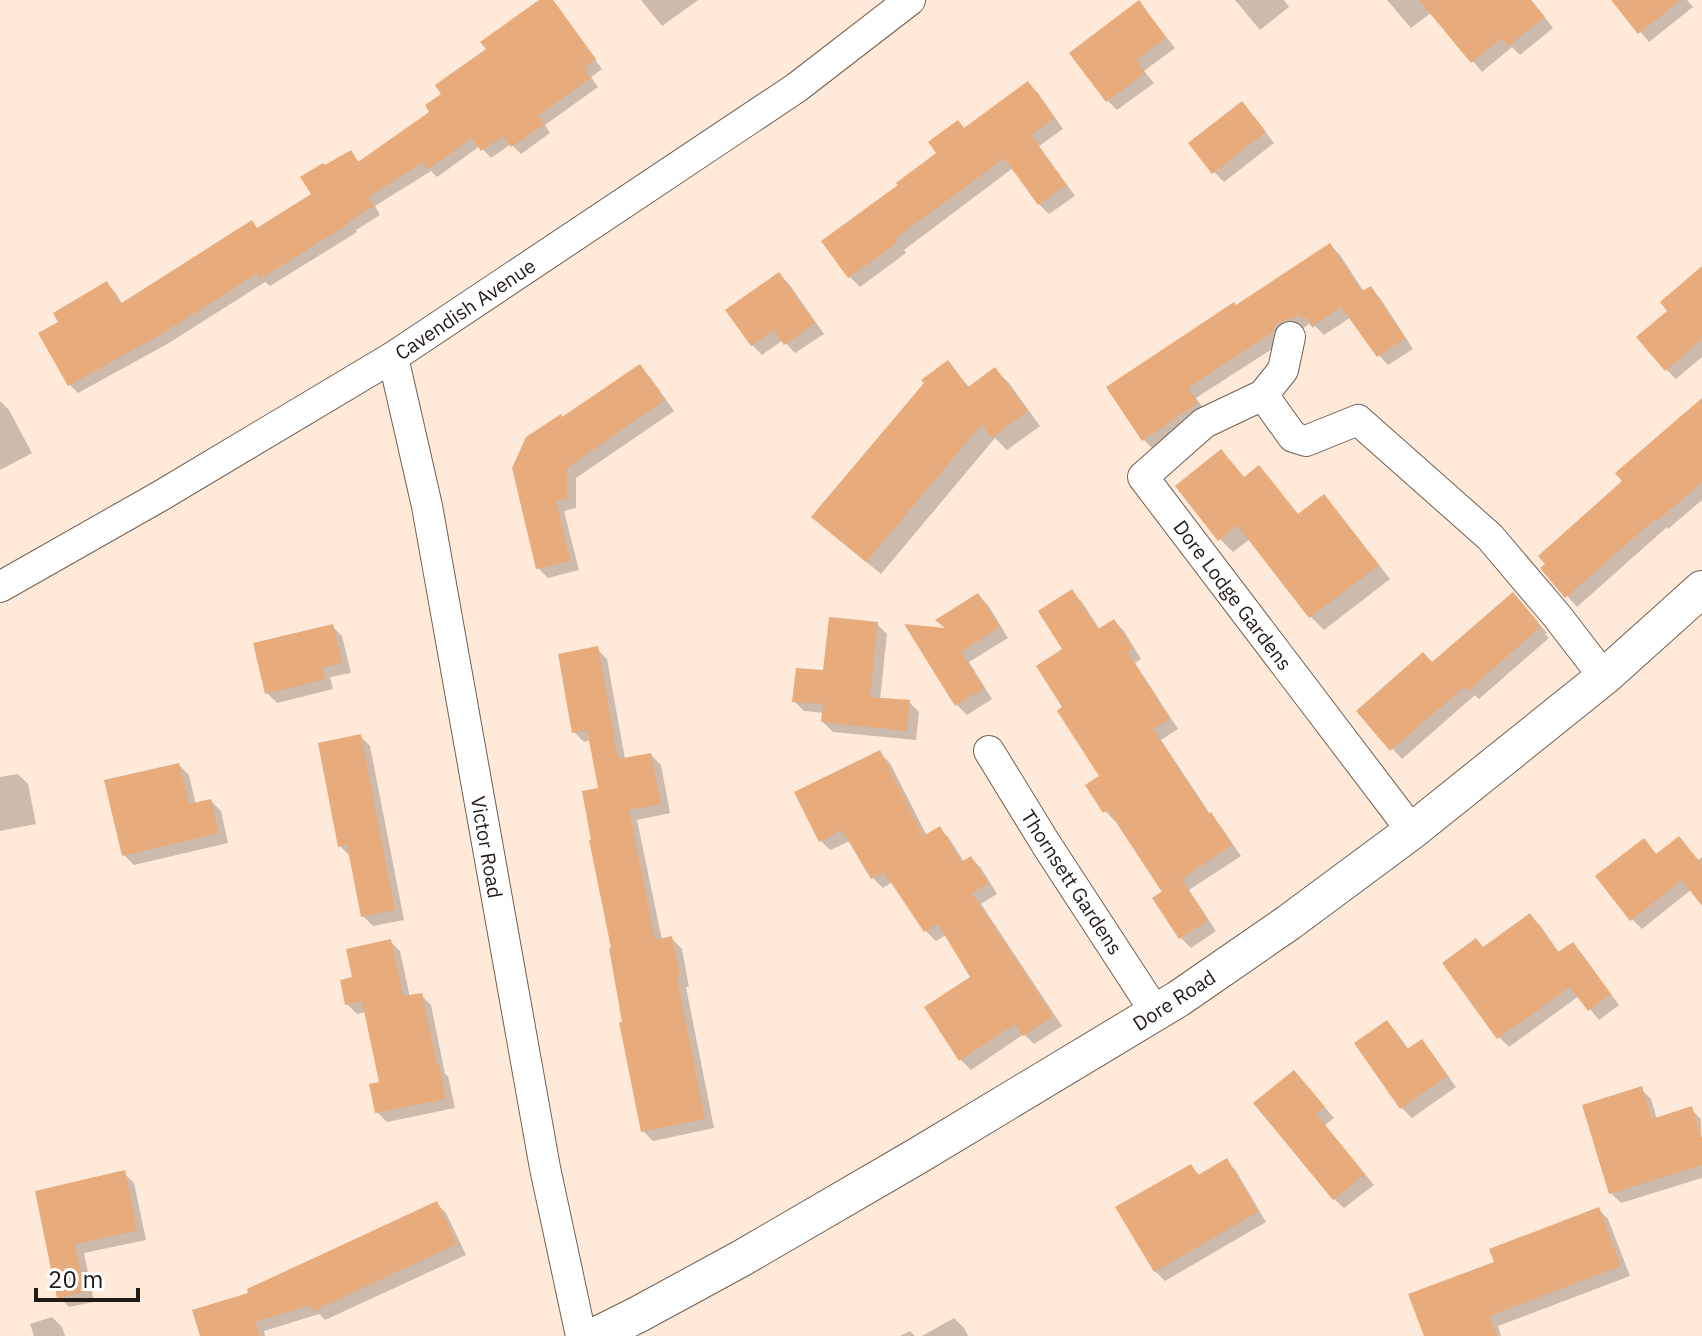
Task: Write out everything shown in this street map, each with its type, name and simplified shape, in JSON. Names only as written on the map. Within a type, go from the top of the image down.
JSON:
[{"type":"street","name":"Cavendish Avenue","points":[[0,587],[162,495],[393,357],[796,88],[910,0]]},
{"type":"street","points":[[1290,337],[1283,370],[1263,395],[1293,437],[1306,441],[1358,420],[1490,537],[1604,677]]},
{"type":"street","name":"Victor Road","points":[[393,357],[427,506],[545,1168],[581,1336]]},
{"type":"street","name":"Dore Lodge Gardens","points":[[1263,395],[1204,423],[1143,477],[1412,831]]},
{"type":"street","name":"Dore Road","points":[[595,1336],[742,1258],[1156,1013],[1288,923],[1412,831],[1604,677],[1702,589]]},
{"type":"street","name":"Thornsett Gardens","points":[[989,751],[1156,1013]]},
{"type":"building","points":[[539,0],[553,0],[596,59],[584,68],[591,78],[538,116],[544,124],[511,147],[503,136],[481,151],[472,138],[427,170],[422,163],[368,197],[374,206],[350,223],[260,279],[256,274],[160,335],[68,386],[38,333],[58,322],[53,313],[107,281],[120,304],[252,220],[257,228],[311,194],[300,177],[351,150],[358,162],[429,112],[425,105],[441,94],[435,85],[486,49],[480,42]]},
{"type":"building","points":[[1139,0],[1166,38],[1136,60],[1145,73],[1106,102],[1069,53]]},
{"type":"building","points":[[1419,0],[1531,0],[1545,17],[1508,46],[1502,38],[1471,63]]},
{"type":"building","points":[[1611,0],[1680,0],[1638,34]]},
{"type":"building","points":[[1028,81],[1055,118],[1031,135],[1066,185],[1038,205],[1004,158],[848,278],[821,241],[936,153],[928,142],[958,120],[964,128]]},
{"type":"building","points":[[1242,101],[1266,132],[1212,174],[1188,143]]},
{"type":"building","points":[[1330,243],[1362,291],[1371,286],[1405,338],[1377,357],[1341,307],[1312,326],[1306,317],[1302,319],[1299,315],[1284,320],[1277,324],[1273,332],[1188,388],[1198,403],[1142,441],[1106,387]]},
{"type":"building","points":[[1702,266],[1702,339],[1665,371],[1636,337],[1667,311],[1660,302]]},
{"type":"building","points":[[779,272],[815,323],[784,345],[774,330],[751,346],[725,310]]},
{"type":"building","points":[[948,360],[968,387],[995,367],[1028,411],[992,438],[982,424],[866,562],[811,517],[924,383],[921,380]]},
{"type":"building","points":[[640,364],[665,400],[567,468],[567,498],[556,501],[570,561],[536,569],[512,468],[526,437],[561,414],[562,417]]},
{"type":"building","points":[[1702,398],[1702,482],[1565,598],[1540,568],[1545,564],[1538,556],[1622,481],[1615,473]]},
{"type":"building","points":[[1221,449],[1244,477],[1259,465],[1298,514],[1324,494],[1379,565],[1309,618],[1237,525],[1218,541],[1175,486]]},
{"type":"building","points":[[1072,589],[1098,629],[1114,619],[1133,649],[1127,652],[1170,719],[1153,729],[1232,845],[1162,892],[1108,810],[1103,813],[1085,785],[1099,776],[1057,711],[1062,707],[1036,666],[1062,649],[1038,611]]},
{"type":"building","points":[[1513,592],[1540,627],[1468,691],[1464,687],[1390,751],[1356,711],[1423,652],[1432,662]]},
{"type":"building","points":[[978,593],[1000,627],[961,652],[984,688],[955,706],[904,624],[945,628],[935,620]]},
{"type":"building","points":[[829,617],[878,622],[870,697],[910,700],[907,731],[821,722],[823,704],[792,702],[796,668],[823,670]]},
{"type":"building","points":[[333,624],[342,663],[322,668],[325,679],[265,694],[253,643]]},
{"type":"building","points":[[598,646],[618,759],[651,753],[661,804],[629,810],[655,940],[672,936],[680,977],[677,978],[705,1119],[641,1132],[619,1022],[622,1022],[611,948],[582,791],[598,788],[587,730],[572,733],[558,654]]},
{"type":"building","points":[[361,734],[395,910],[361,917],[347,845],[338,847],[318,743]]},
{"type":"building","points":[[880,750],[923,836],[940,826],[961,862],[971,856],[988,883],[972,893],[1053,1016],[1023,1036],[1015,1024],[959,1061],[924,1007],[970,977],[938,924],[924,932],[884,872],[871,879],[842,830],[819,842],[794,792]]},
{"type":"building","points":[[179,763],[189,804],[211,799],[219,833],[122,856],[104,780]]},
{"type":"building","points":[[1679,836],[1702,865],[1702,906],[1682,880],[1630,921],[1595,876],[1644,838],[1656,854]]},
{"type":"building","points":[[1181,879],[1208,920],[1179,939],[1152,898]]},
{"type":"building","points":[[1530,913],[1558,952],[1573,942],[1611,994],[1588,1011],[1570,987],[1497,1039],[1442,963],[1476,938],[1483,947]]},
{"type":"building","points":[[391,939],[403,996],[422,993],[446,1099],[375,1113],[369,1084],[379,1082],[362,1001],[345,1005],[340,980],[352,977],[346,949]]},
{"type":"building","points":[[1387,1020],[1407,1049],[1422,1039],[1448,1076],[1400,1109],[1354,1043]]},
{"type":"building","points":[[1294,1070],[1325,1107],[1316,1114],[1365,1174],[1333,1200],[1253,1103]]},
{"type":"building","points":[[1642,1086],[1652,1119],[1692,1106],[1702,1139],[1702,1165],[1609,1194],[1582,1105]]},
{"type":"building","points":[[1227,1158],[1258,1212],[1154,1272],[1115,1207],[1191,1164],[1198,1175]]},
{"type":"building","points":[[125,1170],[137,1231],[75,1244],[85,1292],[57,1298],[35,1191]]},
{"type":"building","points":[[437,1201],[457,1244],[313,1311],[310,1305],[255,1322],[260,1336],[200,1336],[192,1310],[248,1293],[247,1289]]},
{"type":"building","points":[[1599,1207],[1621,1266],[1489,1316],[1497,1336],[1424,1336],[1408,1294],[1494,1262],[1489,1249]]}]
